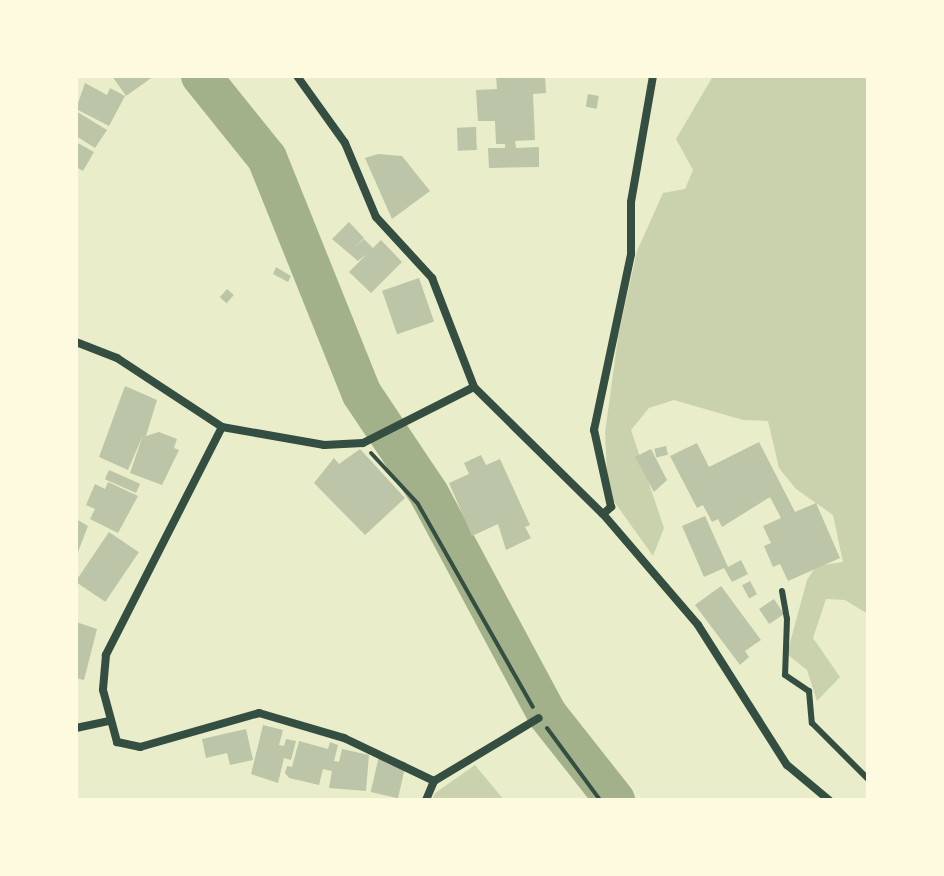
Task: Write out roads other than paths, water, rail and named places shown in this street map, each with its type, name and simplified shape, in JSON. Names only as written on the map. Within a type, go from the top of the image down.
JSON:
[{"type":"street","points":[[297,76],[345,143],[376,217],[432,278],[474,387],[603,514],[698,625],[787,765],[829,800]]},
{"type":"street","points":[[603,514],[611,507],[594,430],[631,254],[631,202],[653,76]]},
{"type":"street","points":[[76,342],[117,358],[222,427],[324,445],[363,443],[474,387]]},
{"type":"street","points":[[222,427],[106,655],[108,721],[117,742],[140,747],[259,713],[344,738],[434,781]]},
{"type":"street","points":[[426,800],[434,781],[539,718]]},
{"type":"street","points":[[76,728],[108,721]]},
{"type":"lane","points":[[782,591],[785,675],[809,691],[812,723],[868,779]]},
{"type":"waterway","points":[[201,76],[267,158],[362,394],[429,494],[547,714],[615,800]]}]
